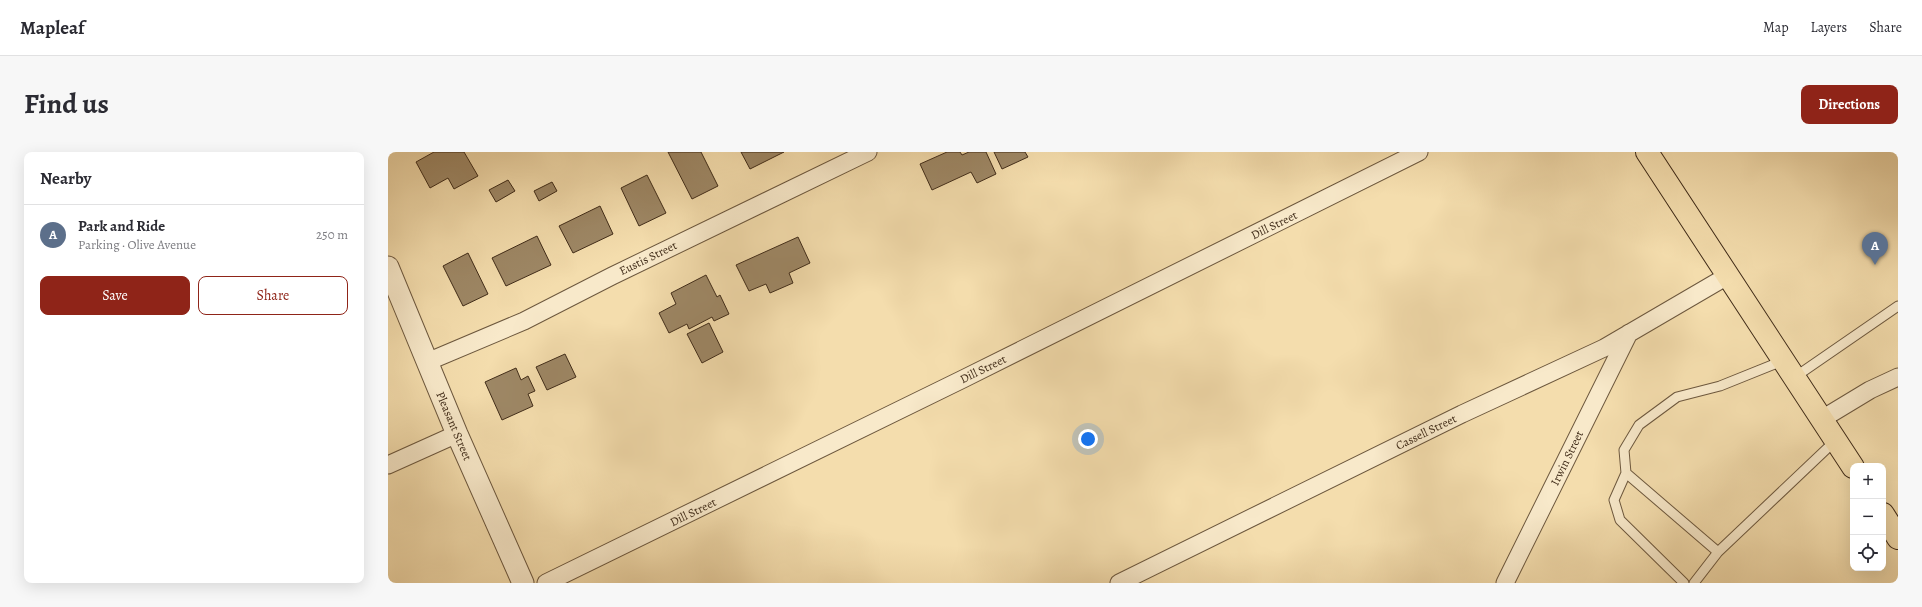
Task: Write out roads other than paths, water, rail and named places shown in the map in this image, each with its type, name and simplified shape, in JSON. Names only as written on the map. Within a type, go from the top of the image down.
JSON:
[{"type":"highway","points":[[1647,152],[1729,275],[1788,369],[1850,463]]},
{"type":"highway","points":[[1666,152],[1704,238]]},
{"type":"highway","points":[[1886,519],[1898,538]]},
{"type":"street","name":"Eustis Street","points":[[427,362],[524,321],[612,276],[868,152]]},
{"type":"street","name":"Dill Street","points":[[546,583],[970,376],[1419,152]]},
{"type":"street","name":"Pleasant Street","points":[[388,268],[457,434],[523,583]]},
{"type":"street","name":"Cassell Street","points":[[1119,583],[1462,414],[1604,348],[1729,275]]},
{"type":"street","name":"Irwin Street","points":[[1505,583],[1629,334]]},
{"type":"street","points":[[1822,419],[1870,390],[1898,377]]},
{"type":"street","points":[[388,465],[457,434]]},
{"type":"lane","points":[[1684,583],[1620,520],[1614,500],[1626,473],[1624,450],[1639,425],[1677,397],[1788,369],[1898,306]]},
{"type":"lane","points":[[1694,583],[1718,552],[1836,440]]},
{"type":"lane","points":[[1626,473],[1718,552]]},
{"type":"place","name":"Park and Ride","points":[[1875,265]]}]
